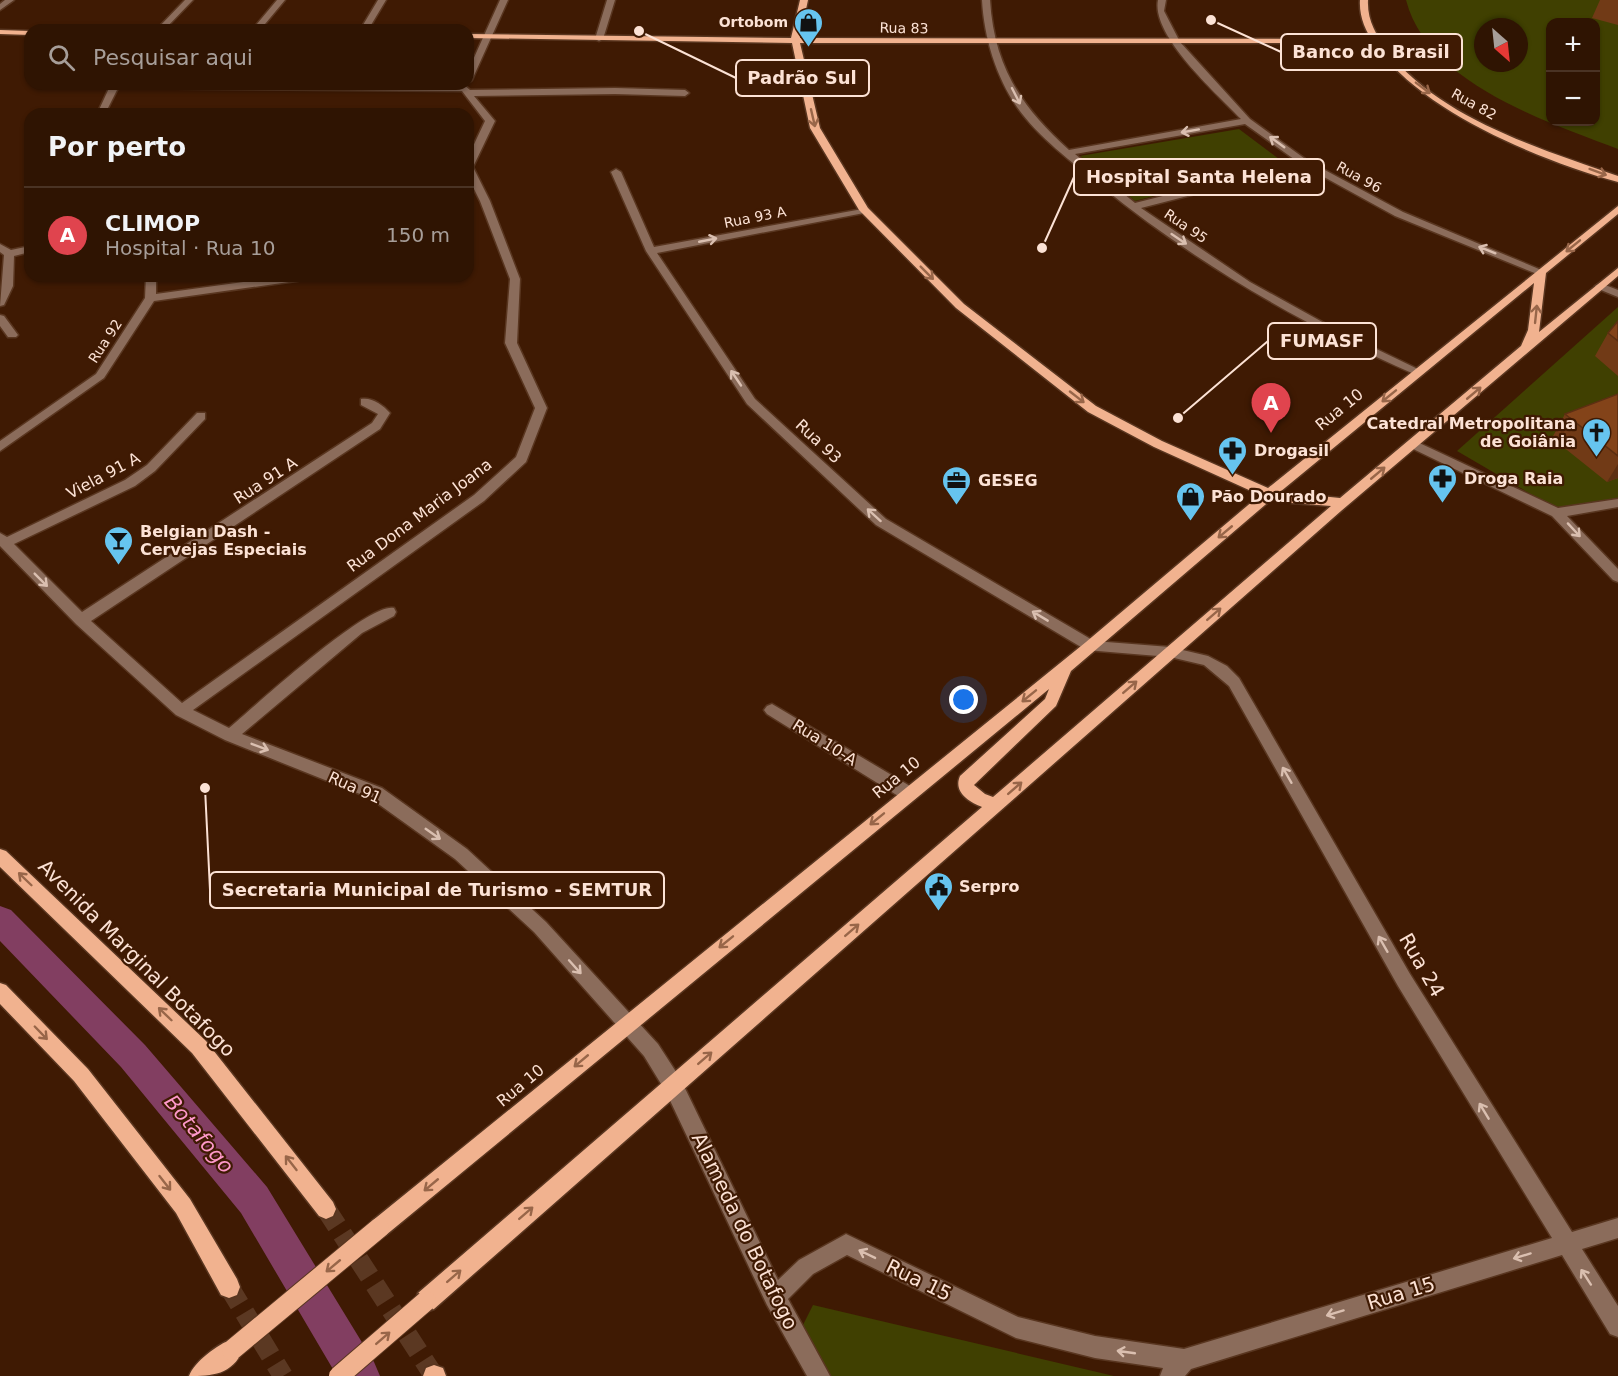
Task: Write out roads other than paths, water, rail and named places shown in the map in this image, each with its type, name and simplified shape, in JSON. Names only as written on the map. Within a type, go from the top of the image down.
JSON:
[{"type":"main road","points":[[804,0],[795,40],[815,128],[864,210],[960,306],[1092,409],[1158,444],[1269,494],[1292,499],[1344,502]]},
{"type":"main road","name":"Rua 82","points":[[1364,0],[1363,9],[1372,33],[1381,48],[1400,71],[1434,96],[1473,120],[1529,147],[1618,179]]},
{"type":"main road","points":[[0,32],[24,33]]},
{"type":"main road","name":"Rua 83","points":[[1340,41],[1372,33]]},
{"type":"main road","name":"Rua 83","points":[[474,36],[994,42],[1340,41],[1381,48]]},
{"type":"main road","name":"Rua 10","points":[[200,1376],[626,1024],[1066,666],[1269,494],[1618,209]]},
{"type":"main road","points":[[339,1376],[1170,652],[1618,271]]},
{"type":"main road","points":[[1521,353],[1534,330],[1541,272]]},
{"type":"main road","points":[[996,805],[979,799],[966,788],[966,781],[1051,702],[1066,666]]},
{"type":"main road","name":"Avenida Marginal Botafogo","points":[[0,856],[199,1047],[326,1209]]},
{"type":"main road","points":[[0,991],[81,1075],[183,1206],[229,1287]]},
{"type":"street","points":[[0,8],[10,0]]},
{"type":"street","points":[[166,24],[189,0]]},
{"type":"street","points":[[261,24],[281,0]]},
{"type":"street","points":[[368,24],[382,0]]},
{"type":"street","points":[[474,68],[486,36],[504,0]]},
{"type":"street","points":[[599,39],[611,0]]},
{"type":"street","name":"Rua 95","points":[[986,0],[987,16],[998,59],[1021,106],[1066,153],[1131,207],[1246,283],[1348,339],[1418,372]]},
{"type":"street","name":"Rua 96","points":[[1162,0],[1160,11],[1176,43],[1247,121],[1305,163],[1399,214],[1541,272]]},
{"type":"street","points":[[474,86],[685,93]]},
{"type":"street","points":[[104,108],[112,90]]},
{"type":"street","name":"Rua Dona Maria Joana","points":[[470,90],[490,120],[474,154]]},
{"type":"street","points":[[1066,153],[1247,121]]},
{"type":"street","points":[[1131,207],[1305,163]]},
{"type":"street","name":"Rua 93","points":[[616,172],[651,251],[752,401],[880,522],[1090,646]]},
{"type":"street","name":"Rua Dona Maria Joana","points":[[181,711],[479,498],[522,459],[541,408],[511,343],[515,279],[485,201],[474,179]]},
{"type":"street","points":[[474,200],[485,201]]},
{"type":"street","name":"Rua 93 A","points":[[651,251],[864,210]]},
{"type":"street","points":[[0,303],[6,293],[4,250],[24,249]]},
{"type":"street","points":[[151,282],[150,298],[266,282]]},
{"type":"street","points":[[1600,286],[1618,294]]},
{"type":"street","name":"Rua 92","points":[[0,447],[100,376],[150,298]]},
{"type":"street","points":[[0,318],[12,335]]},
{"type":"street","name":"Rua 91 A","points":[[81,620],[376,426],[384,413],[379,408],[365,402]]},
{"type":"street","name":"Viela 91 A","points":[[3,541],[130,483],[151,468],[201,416]]},
{"type":"street","points":[[1413,444],[1557,513],[1618,577]]},
{"type":"street","points":[[1557,513],[1618,502]]},
{"type":"street","name":"Rua 91","points":[[3,541],[81,620],[181,711],[230,736],[376,793],[461,854],[540,927],[651,1050],[673,1085]]},
{"type":"street","points":[[230,736],[357,629],[384,614]]},
{"type":"street","name":"Rua 24","points":[[1090,646],[1170,652],[1208,661],[1234,682],[1404,980],[1618,1326]]},
{"type":"street","name":"Rua 10-A","points":[[772,710],[909,794]]},
{"type":"street","name":"Alameda do Botafogo","points":[[673,1085],[775,1297],[819,1376]]},
{"type":"street","name":"Rua 15","points":[[775,1297],[806,1267],[846,1244],[1016,1327],[1177,1368],[1618,1228]]},
{"type":"waterway","name":"Botafogo","points":[[0,920],[133,1056],[254,1200],[360,1376]]},
{"type":"tunnel","points":[[326,1209],[434,1376]]},
{"type":"tunnel","points":[[229,1287],[283,1376]]},
{"type":"place","name":"Banco do Brasil","points":[[1211,20]]},
{"type":"place","name":"Padrão Sul","points":[[639,31]]},
{"type":"place","name":"Ortobom","points":[[809,48]]},
{"type":"place","name":"Hospital Santa Helena","points":[[1042,248]]},
{"type":"place","name":"FUMASF","points":[[1178,418]]},
{"type":"place","name":"CLIMOP","points":[[1271,433]]},
{"type":"place","name":"Catedral Metropolitana de Goiânia","points":[[1597,458]]},
{"type":"place","name":"Drogasil","points":[[1233,476]]},
{"type":"place","name":"Droga Raia","points":[[1443,504]]},
{"type":"place","name":"GESEG","points":[[957,506]]},
{"type":"place","name":"Pão Dourado","points":[[1190,522]]},
{"type":"place","name":"Belgian Dash - Cervejas Especiais","points":[[119,566]]},
{"type":"place","name":"Secretaria Municipal de Turismo - SEMTUR","points":[[205,788]]},
{"type":"place","name":"Serpro","points":[[938,912]]}]
